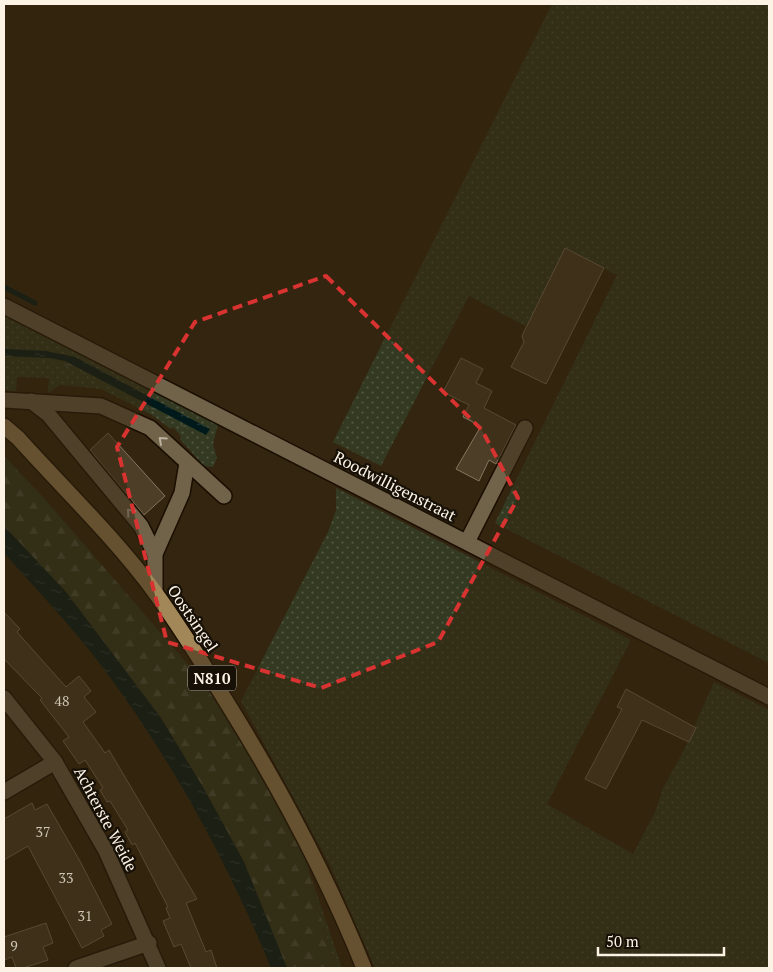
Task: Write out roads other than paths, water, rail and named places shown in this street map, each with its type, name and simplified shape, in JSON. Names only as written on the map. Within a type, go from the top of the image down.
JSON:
[{"type":"main road","name":"Oostsingel","points":[[4,426],[31,453],[155,592],[196,653],[272,776],[313,852],[343,916],[364,968]]},
{"type":"street","name":"Roodwilligenstraat","points":[[4,306],[769,698]]},
{"type":"street","points":[[4,400],[101,406],[150,428],[224,496]]},
{"type":"street","points":[[31,401],[48,414],[141,526],[155,554]]},
{"type":"street","points":[[467,542],[525,428]]},
{"type":"street","points":[[155,592],[155,554],[182,493],[187,463]]},
{"type":"street","name":"Achterste Weide","points":[[4,698],[55,762],[106,851],[158,968]]},
{"type":"street","points":[[4,792],[55,762]]},
{"type":"street","points":[[76,968],[148,944]]},
{"type":"water","points":[[4,349],[46,351],[75,357],[210,429],[206,435],[65,361],[50,358],[4,356]]},
{"type":"water","points":[[4,526],[66,592],[161,718],[204,789],[244,862],[287,968],[271,968],[233,882],[211,840],[164,757],[138,717],[82,641],[4,553]]},
{"type":"waterway","points":[[4,287],[35,303]]}]
